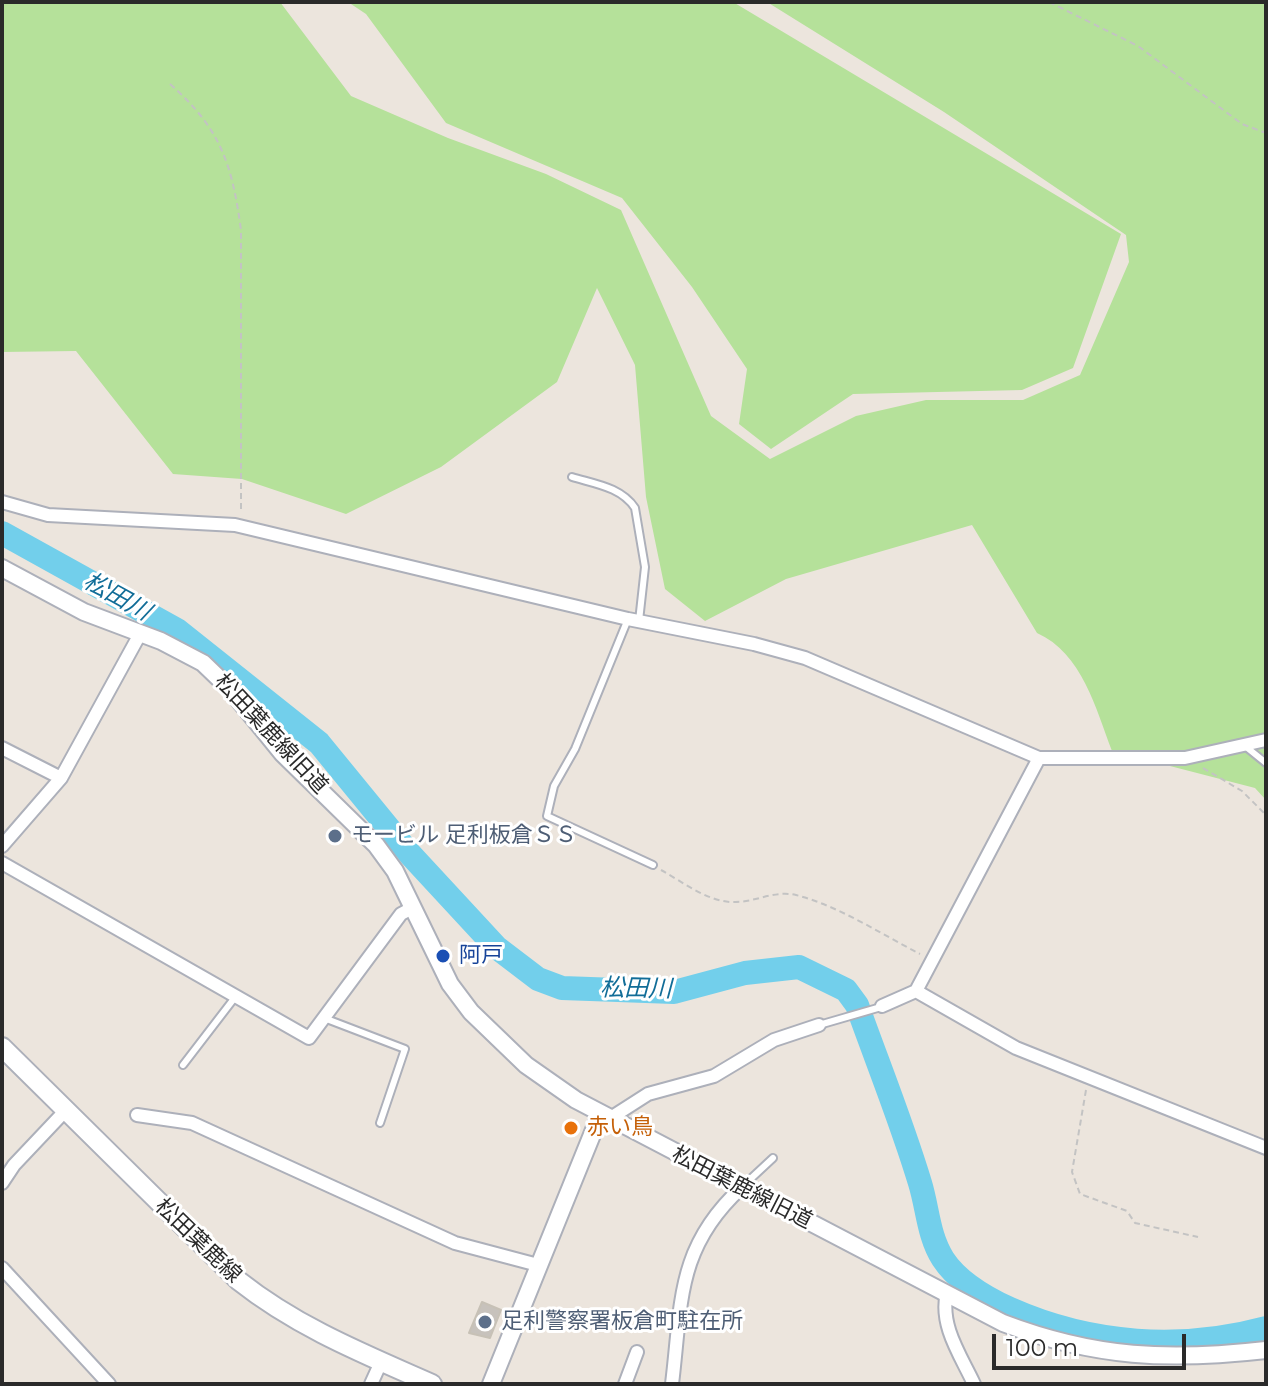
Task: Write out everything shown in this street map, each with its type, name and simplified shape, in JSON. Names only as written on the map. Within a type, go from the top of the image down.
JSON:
[{"type":"main road","name":"松田葉鹿線","points":[[2,1047],[239,1281],[303,1324],[432,1384]]},
{"type":"street","points":[[2,502],[48,515],[241,526],[805,658],[1039,758],[1185,758],[1266,740]]},
{"type":"street","name":"松田葉鹿線旧道","points":[[2,568],[84,612],[203,663],[230,689],[282,753],[376,845],[414,907],[450,984],[471,1012],[526,1065],[604,1117],[1003,1323],[1084,1349],[1157,1357],[1266,1350]]},
{"type":"street","points":[[2,846],[61,778],[140,634]]},
{"type":"street","points":[[2,748],[61,778]]},
{"type":"street","points":[[882,1006],[916,991],[1039,758]]},
{"type":"street","points":[[2,863],[309,1038],[401,914],[414,907]]},
{"type":"street","points":[[916,991],[1016,1048],[1266,1148]]},
{"type":"street","points":[[491,1384],[538,1265],[604,1117],[648,1094],[714,1076],[774,1040],[819,1025]]},
{"type":"street","points":[[2,1183],[14,1165],[66,1110]]},
{"type":"street","points":[[137,1115],[192,1123],[455,1243],[538,1265]]},
{"type":"street","points":[[672,1384],[684,1277],[692,1254],[708,1226],[741,1188]]},
{"type":"street","points":[[2,1268],[109,1384]]},
{"type":"street","points":[[947,1293],[944,1304],[948,1326],[974,1384]]},
{"type":"street","points":[[625,1384],[637,1352]]},
{"type":"street","points":[[371,1384],[381,1362]]},
{"type":"lane","points":[[572,477],[609,487],[630,500],[635,508],[645,567],[634,620],[575,749],[554,786],[547,816],[653,865]]},
{"type":"lane","points":[[1245,746],[1266,763]]},
{"type":"lane","points":[[183,1065],[236,996]]},
{"type":"lane","points":[[819,1025],[882,1006]]},
{"type":"lane","points":[[324,1018],[405,1049],[380,1123]]},
{"type":"lane","points":[[741,1188],[773,1158]]},
{"type":"path","points":[[1049,2],[1138,46],[1242,124],[1266,133]]},
{"type":"path","points":[[170,84],[204,117],[219,139],[236,189],[241,230],[241,526]]},
{"type":"path","points":[[1185,758],[1242,791],[1266,815]]},
{"type":"path","points":[[653,865],[723,901],[737,902],[779,893],[795,895],[827,907],[934,961]]},
{"type":"path","points":[[1090,1078],[1072,1172],[1080,1194],[1127,1211],[1135,1223],[1198,1237]]},
{"type":"green space","points":[[2,2],[280,2],[351,96],[448,138],[546,174],[621,210],[711,416],[770,459],[856,416],[926,400],[1023,400],[1080,375],[1129,262],[1126,235],[944,112],[767,2],[1266,2],[1266,800],[1255,788],[1112,751],[1093,700],[1076,668],[1052,642],[1037,633],[972,525],[786,579],[705,621],[665,589],[646,497],[635,365],[597,288],[557,382],[441,467],[346,514],[242,479],[173,474],[76,351],[2,352]]},
{"type":"green space","points":[[348,2],[733,2],[1121,234],[1073,368],[1022,390],[853,394],[771,449],[739,424],[747,369],[692,287],[622,198],[446,123],[366,14]]},
{"type":"building","points":[[482,1302],[501,1310],[490,1338],[469,1333]]},
{"type":"waterway","name":"松田川","points":[[2,533],[177,630],[319,743],[409,853],[496,947],[538,979],[562,988],[674,992],[745,973],[799,967],[846,990],[857,1005],[898,1116],[938,1250],[956,1275],[982,1294],[1041,1321],[1104,1337],[1136,1341],[1202,1340],[1266,1328]]},
{"type":"place","name":"モービル 足利板倉ＳＳ","points":[[335,836]]},
{"type":"place","name":"阿戸","points":[[443,956]]},
{"type":"place","name":"赤い鳥","points":[[571,1128]]},
{"type":"place","name":"足利警察署板倉町駐在所","points":[[485,1322]]}]
